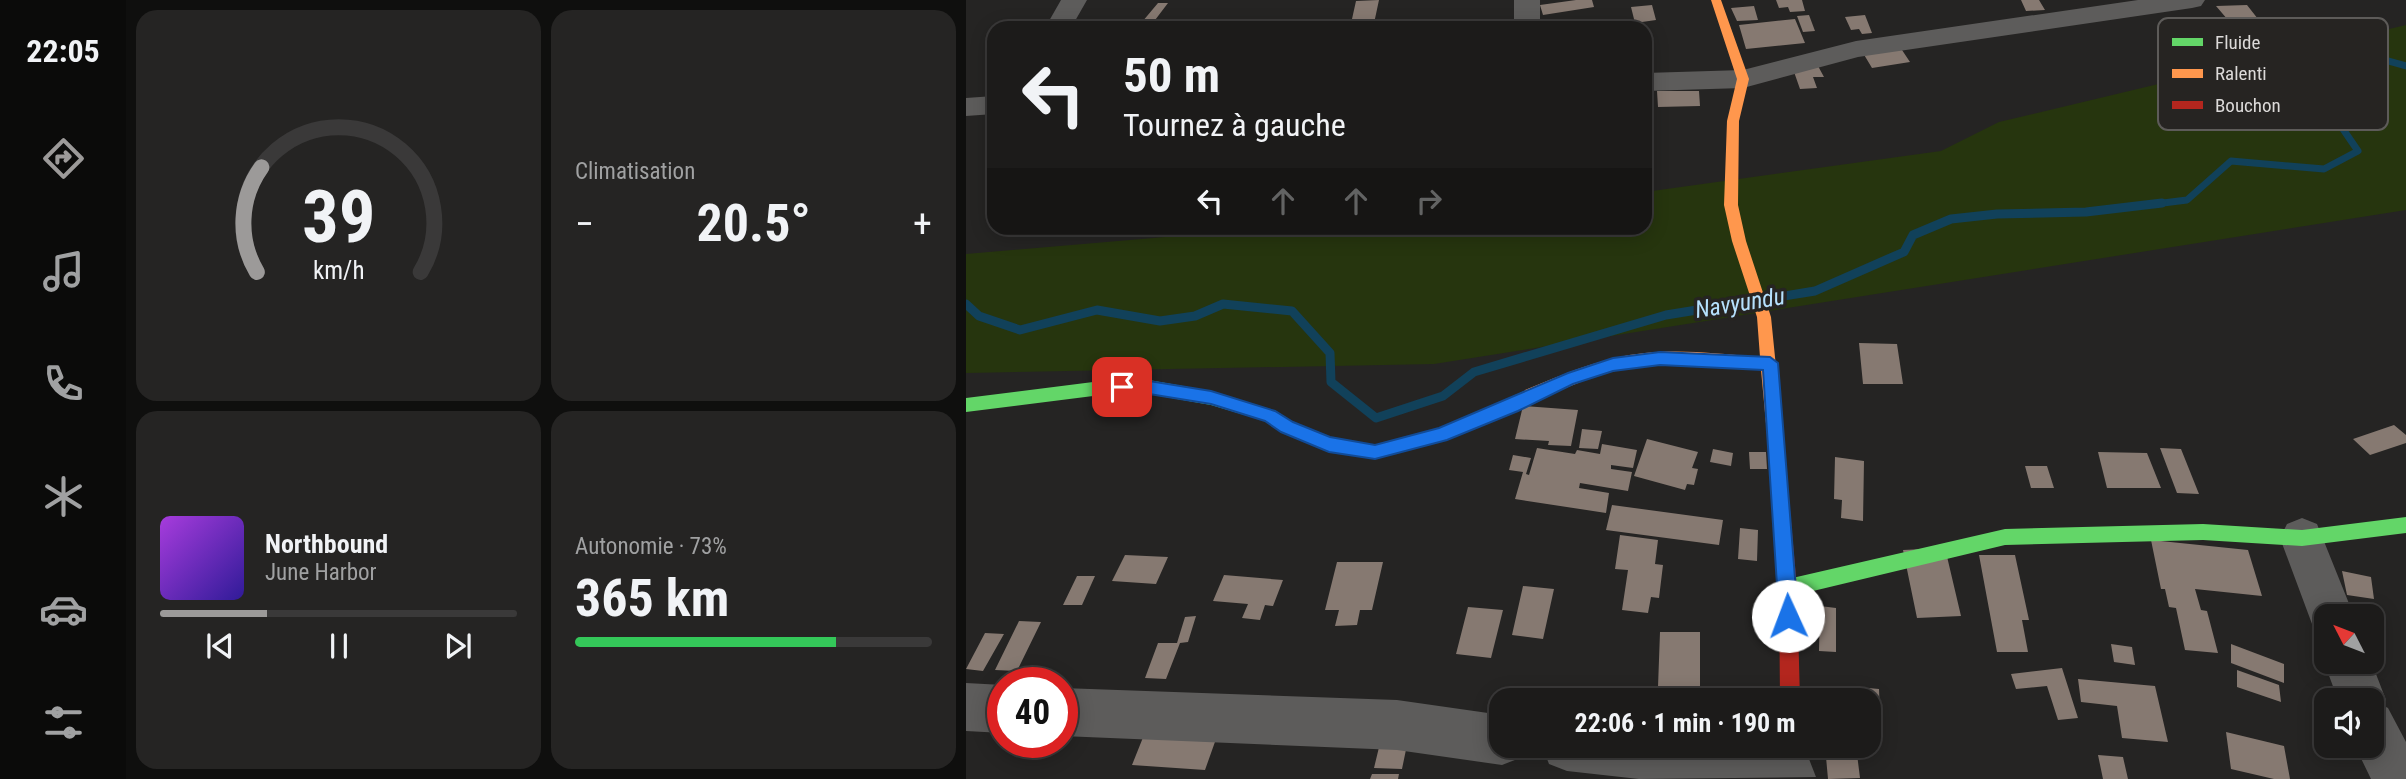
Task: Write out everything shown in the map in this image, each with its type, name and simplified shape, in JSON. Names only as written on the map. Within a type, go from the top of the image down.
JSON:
[{"type":"street","points":[[1062,21],[1074,0]]},
{"type":"street","points":[[1527,0],[1527,21]]},
{"type":"street","points":[[1716,0],[1743,79],[1733,121],[1731,205],[1764,317],[1770,363],[1788,589],[1790,688]]},
{"type":"street","points":[[1652,82],[1743,79],[1856,49],[1992,18],[2192,0]]},
{"type":"street","points":[[966,107],[987,106]]},
{"type":"street","points":[[966,405],[1101,388],[1143,386],[1224,401],[1270,416],[1287,427],[1329,444],[1375,452],[1441,435],[1512,406],[1568,379],[1613,365],[1660,358],[1770,363]]},
{"type":"street","points":[[1788,589],[2005,537],[2203,532],[2302,538],[2406,525]]},
{"type":"street","points":[[2302,538],[2327,604]]},
{"type":"street","points":[[966,707],[987,708]]},
{"type":"street","points":[[1078,713],[1397,725],[1489,738]]},
{"type":"street","points":[[2384,751],[2398,779]]},
{"type":"street","points":[[1697,758],[1791,767]]},
{"type":"green space","points":[[2406,25],[2406,210],[1434,364],[966,373],[966,254],[1188,235],[1652,235],[1652,191],[1941,151],[1999,122],[2158,84],[2158,130],[2388,130],[2388,29]]},
{"type":"building","points":[[1379,0],[1374,21],[1352,21],[1356,1]]},
{"type":"building","points":[[1592,0],[1594,7],[1543,15],[1540,5]]},
{"type":"building","points":[[1776,0],[1802,0],[1805,11],[1790,12],[1788,7],[1779,8]]},
{"type":"building","points":[[2021,0],[2039,0],[2045,10],[2026,11]]},
{"type":"building","points":[[1158,3],[1168,3],[1154,21],[1143,21]]},
{"type":"building","points":[[1652,5],[1656,20],[1634,21],[1631,7]]},
{"type":"building","points":[[2247,5],[2257,18],[2226,18],[2216,6]]},
{"type":"building","points":[[1754,6],[1758,20],[1737,21],[1731,8]]},
{"type":"building","points":[[1809,15],[1815,31],[1803,32],[1797,16]]},
{"type":"building","points":[[1865,15],[1872,33],[1862,34],[1859,29],[1851,30],[1845,17]]},
{"type":"building","points":[[1795,19],[1805,43],[1746,49],[1739,25]]},
{"type":"building","points":[[1900,47],[1910,62],[1872,68],[1863,53]]},
{"type":"building","points":[[1818,66],[1824,77],[1813,77],[1817,88],[1800,89],[1793,69]]},
{"type":"building","points":[[1657,91],[1699,91],[1700,106],[1658,107]]},
{"type":"building","points":[[1859,343],[1897,344],[1903,384],[1863,384]]},
{"type":"building","points":[[1523,406],[1578,410],[1571,446],[1548,445],[1549,441],[1515,439]]},
{"type":"building","points":[[2394,425],[2406,435],[2406,443],[2370,455],[2353,439]]},
{"type":"building","points":[[1582,429],[1602,431],[1598,449],[1579,448]]},
{"type":"building","points":[[1647,439],[1698,452],[1692,468],[1698,469],[1694,485],[1687,484],[1685,490],[1634,476]]},
{"type":"building","points":[[1602,444],[1637,450],[1633,468],[1611,465],[1611,469],[1632,472],[1628,491],[1580,483],[1579,488],[1609,493],[1606,513],[1515,499],[1523,472],[1509,470],[1513,455],[1531,458],[1526,474],[1529,475],[1537,448],[1575,454],[1577,450],[1600,454]]},
{"type":"building","points":[[2160,448],[2181,449],[2199,494],[2177,493]]},
{"type":"building","points":[[1713,449],[1733,453],[1731,466],[1710,462]]},
{"type":"building","points":[[1749,452],[1766,452],[1767,469],[1750,469]]},
{"type":"building","points":[[2098,452],[2147,453],[2161,488],[2107,488]]},
{"type":"building","points":[[1835,457],[1864,461],[1863,521],[1841,518],[1842,500],[1834,499]]},
{"type":"building","points":[[2025,466],[2047,466],[2054,488],[2031,488]]},
{"type":"building","points":[[1612,505],[1723,520],[1719,545],[1606,530]]},
{"type":"building","points":[[1740,528],[1758,530],[1757,561],[1738,559]]},
{"type":"building","points":[[1620,535],[1658,540],[1655,564],[1663,565],[1659,598],[1651,597],[1648,613],[1622,610],[1628,570],[1615,569]]},
{"type":"building","points":[[2151,540],[2248,550],[2262,596],[2195,589],[2201,610],[2207,611],[2218,653],[2185,650],[2176,608],[2169,607],[2165,589],[2161,589]]},
{"type":"building","points":[[1945,548],[1961,616],[1917,618],[1903,550]]},
{"type":"building","points":[[1125,555],[1168,557],[1156,584],[1112,581]]},
{"type":"building","points":[[1979,555],[2015,555],[2029,620],[2022,620],[2028,652],[1997,652]]},
{"type":"building","points":[[1337,562],[1383,562],[1372,610],[1360,610],[1357,625],[1335,626],[1339,610],[1325,610]]},
{"type":"building","points":[[2342,571],[2371,577],[2374,599],[2347,595]]},
{"type":"building","points":[[1224,575],[1283,580],[1273,606],[1265,605],[1260,620],[1242,618],[1248,604],[1213,601]]},
{"type":"building","points":[[1077,576],[1095,576],[1082,605],[1063,605]]},
{"type":"building","points":[[1523,586],[1554,589],[1543,639],[1512,635]]},
{"type":"building","points":[[1820,606],[1836,608],[1836,652],[1819,651]]},
{"type":"building","points":[[1468,607],[1503,610],[1491,658],[1456,654]]},
{"type":"building","points":[[1196,616],[1188,642],[1180,643],[1166,679],[1145,678],[1158,643],[1177,643],[1185,617]]},
{"type":"building","points":[[1019,621],[1041,622],[1019,667],[996,667]]},
{"type":"building","points":[[1660,632],[1700,632],[1700,687],[1658,687]]},
{"type":"building","points":[[985,633],[1004,634],[983,671],[966,669]]},
{"type":"building","points":[[2111,644],[2132,647],[2135,665],[2114,662]]},
{"type":"building","points":[[2231,644],[2284,664],[2284,683],[2231,663]]},
{"type":"building","points":[[2062,668],[2078,718],[2058,720],[2047,686],[2016,689],[2011,674]]},
{"type":"building","points":[[2237,670],[2279,685],[2281,702],[2237,687]]},
{"type":"building","points":[[2078,679],[2155,686],[2168,742],[2122,738],[2117,706],[2081,702]]},
{"type":"building","points":[[2226,732],[2284,746],[2290,779],[2274,779],[2231,769]]},
{"type":"building","points":[[1144,735],[1216,739],[1205,770],[1132,765]]},
{"type":"building","points":[[1381,739],[1408,740],[1402,769],[1374,768]]},
{"type":"building","points":[[2098,755],[2123,757],[2128,779],[2103,779]]},
{"type":"building","points":[[1826,758],[1858,758],[1860,778],[1828,779]]},
{"type":"building","points":[[1372,774],[1399,774],[1398,779],[1370,779]]},
{"type":"waterway","name":"Navyundu","points":[[2388,61],[2406,66]]},
{"type":"waterway","name":"Navyundu","points":[[2147,205],[2187,200],[2231,161],[2324,169],[2358,151],[2344,130]]},
{"type":"waterway","name":"Navyundu","points":[[966,304],[979,316],[1020,330],[1097,310],[1160,321],[1195,316],[1223,304],[1292,311],[1330,353],[1331,382],[1376,418],[1443,396],[1474,372],[1666,315],[1815,291],[1904,252],[1913,235],[1951,219],[1997,214],[2086,212],[2162,203]]},
{"type":"traffic: fast","points":[[966,405],[1101,388],[1143,386],[1211,398],[1270,416],[1287,427],[1329,444],[1375,452],[1441,435],[1531,395]]},
{"type":"traffic: fast","points":[[1788,588],[2005,537],[2203,532],[2302,538],[2406,525]]},
{"type":"traffic: slow","points":[[1716,0],[1743,79],[1733,121],[1731,205],[1739,241],[1764,317],[1779,477]]},
{"type":"traffic: slow","points":[[1531,395],[1594,370],[1644,359],[1688,358],[1770,364]]},
{"type":"traffic: jam","points":[[1779,477],[1788,588],[1790,688]]},
{"type":"route","points":[[1122,387],[1143,386],[1211,398],[1270,416],[1287,427],[1329,444],[1375,452],[1441,435],[1512,406],[1568,379],[1613,365],[1660,358],[1770,363],[1788,616]]}]
